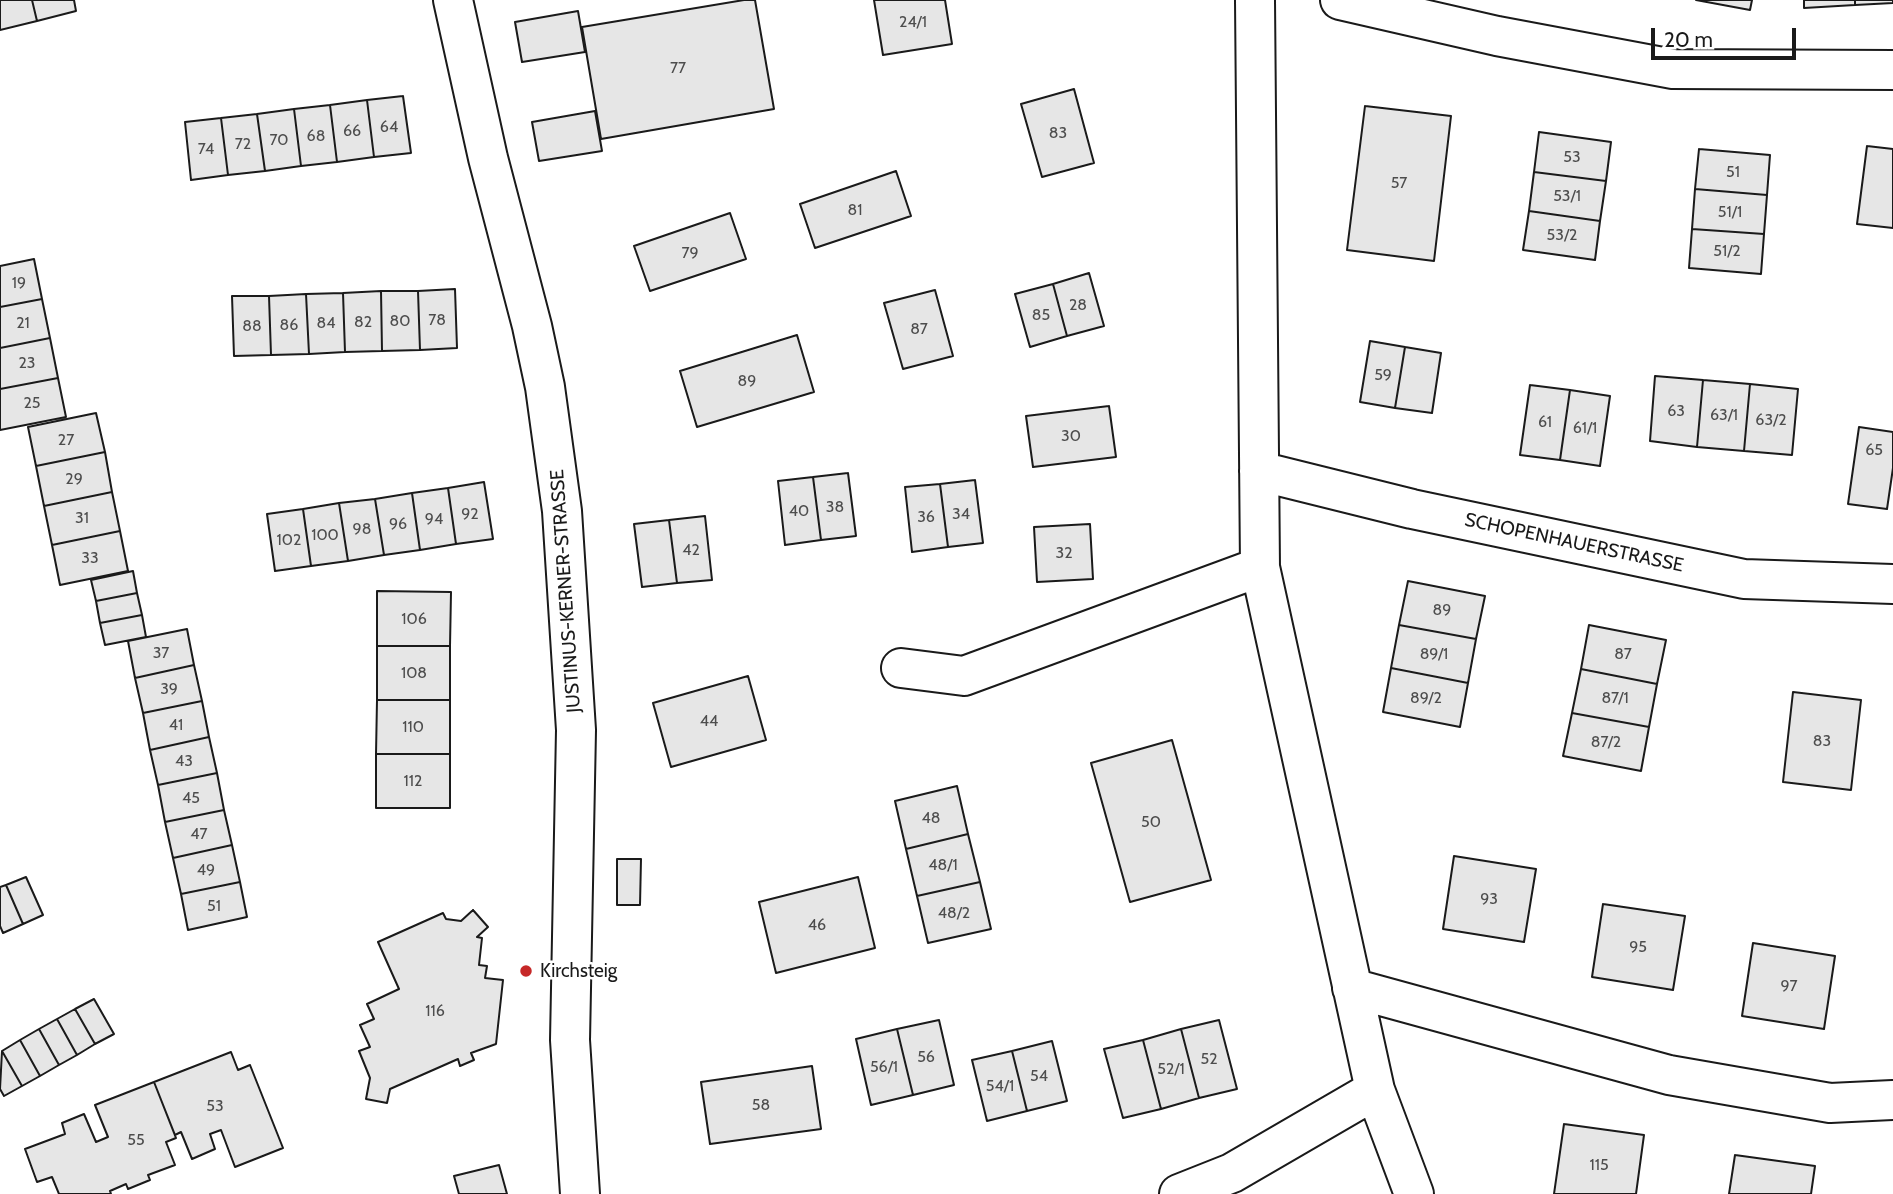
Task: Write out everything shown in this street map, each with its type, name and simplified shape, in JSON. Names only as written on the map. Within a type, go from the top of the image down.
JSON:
[{"type":"street","name":"JUSTINUS-KERNER-STRASSE","points":[[453,0],[488,158],[532,326],[545,387],[562,511],[573,645],[576,730],[570,1040],[580,1194]]},
{"type":"street","points":[[1255,0],[1260,566],[1375,1090],[1413,1194]]},
{"type":"street","points":[[1340,0],[1497,36],[1673,69],[1893,71]]},
{"type":"street","name":"SCHOPENHAUERSTRASSE","points":[[1259,471],[1412,509],[1744,579],[1893,584]]},
{"type":"street","points":[[901,668],[964,676],[1260,566]]},
{"type":"street","points":[[1352,988],[1669,1074],[1830,1102],[1893,1100]]},
{"type":"street","points":[[1179,1194],[1232,1172],[1375,1090]]},
{"type":"building","points":[[0,0],[32,0],[37,21],[0,30]]},
{"type":"building","points":[[32,0],[74,0],[76,11],[37,21]]},
{"type":"building","points":[[755,0],[774,109],[601,139],[582,27]]},
{"type":"building","points":[[874,0],[945,0],[952,44],[883,55]]},
{"type":"building","points":[[1696,0],[1752,0],[1750,10]]},
{"type":"building","points":[[1804,0],[1855,0],[1855,5],[1804,8]]},
{"type":"building","points":[[1855,0],[1893,0],[1893,3],[1855,5]]},
{"type":"building","points":[[578,11],[585,52],[522,62],[515,22]]},
{"type":"building","points":[[1074,89],[1094,163],[1042,177],[1021,104]]},
{"type":"building","points":[[403,96],[411,153],[374,157],[367,100]]},
{"type":"building","points":[[367,100],[374,157],[337,162],[330,105]]},
{"type":"building","points":[[330,105],[337,162],[301,166],[294,109]]},
{"type":"building","points":[[1365,106],[1451,116],[1434,261],[1347,250]]},
{"type":"building","points":[[294,109],[301,166],[265,171],[257,114]]},
{"type":"building","points":[[595,111],[602,151],[539,161],[532,122]]},
{"type":"building","points":[[257,114],[265,171],[228,175],[221,118]]},
{"type":"building","points":[[221,118],[228,175],[191,180],[185,122]]},
{"type":"building","points":[[1539,132],[1611,142],[1606,181],[1534,172]]},
{"type":"building","points":[[1867,146],[1893,149],[1893,228],[1857,224]]},
{"type":"building","points":[[1699,149],[1770,155],[1767,195],[1695,189]]},
{"type":"building","points":[[896,171],[911,216],[815,248],[800,204]]},
{"type":"building","points":[[1534,172],[1606,181],[1600,221],[1529,211]]},
{"type":"building","points":[[1695,189],[1767,195],[1764,234],[1692,229]]},
{"type":"building","points":[[1529,211],[1600,221],[1595,260],[1523,250]]},
{"type":"building","points":[[730,213],[746,259],[650,291],[634,246]]},
{"type":"building","points":[[1692,229],[1764,234],[1761,274],[1689,268]]},
{"type":"building","points":[[34,259],[42,299],[0,307],[0,266]]},
{"type":"building","points":[[1089,273],[1104,326],[1067,336],[1053,284]]},
{"type":"building","points":[[1053,284],[1067,336],[1030,347],[1015,294]]},
{"type":"building","points":[[455,289],[457,348],[420,350],[418,291]]},
{"type":"building","points":[[935,290],[953,356],[903,369],[884,303]]},
{"type":"building","points":[[381,291],[418,291],[420,350],[382,351]]},
{"type":"building","points":[[381,291],[382,351],[345,352],[343,293]]},
{"type":"building","points":[[343,293],[345,352],[309,354],[306,294]]},
{"type":"building","points":[[306,294],[309,354],[271,355],[269,296]]},
{"type":"building","points":[[232,296],[269,296],[271,355],[234,356]]},
{"type":"building","points":[[42,299],[50,338],[0,348],[0,307]]},
{"type":"building","points":[[797,335],[814,392],[697,427],[680,371]]},
{"type":"building","points":[[50,338],[58,378],[0,389],[0,348]]},
{"type":"building","points":[[1370,341],[1405,347],[1395,408],[1360,402]]},
{"type":"building","points":[[1405,347],[1441,353],[1432,413],[1395,408]]},
{"type":"building","points":[[1655,376],[1703,380],[1697,447],[1650,441]]},
{"type":"building","points":[[58,378],[66,417],[0,430],[0,389]]},
{"type":"building","points":[[1703,380],[1750,384],[1744,451],[1697,447]]},
{"type":"building","points":[[1750,384],[1798,389],[1792,455],[1744,451]]},
{"type":"building","points":[[1530,385],[1570,390],[1560,460],[1520,455]]},
{"type":"building","points":[[1570,390],[1610,396],[1600,466],[1560,460]]},
{"type":"building","points":[[1109,406],[1116,457],[1033,467],[1026,416]]},
{"type":"building","points":[[96,413],[105,452],[36,466],[28,427]]},
{"type":"building","points":[[1859,427],[1893,432],[1893,468],[1887,509],[1848,504]]},
{"type":"building","points":[[105,452],[112,492],[44,506],[36,466]]},
{"type":"building","points":[[848,473],[856,536],[821,540],[813,477]]},
{"type":"building","points":[[813,477],[821,540],[785,545],[778,481]]},
{"type":"building","points":[[975,480],[983,543],[948,547],[940,484]]},
{"type":"building","points":[[484,482],[493,539],[456,544],[448,488]]},
{"type":"building","points":[[940,484],[948,547],[912,552],[905,487]]},
{"type":"building","points":[[448,488],[456,544],[420,550],[412,493]]},
{"type":"building","points":[[112,492],[120,531],[52,545],[44,506]]},
{"type":"building","points":[[412,493],[420,550],[384,555],[375,499]]},
{"type":"building","points":[[375,499],[384,555],[348,561],[339,503]]},
{"type":"building","points":[[339,503],[348,561],[311,566],[303,509]]},
{"type":"building","points":[[303,509],[311,566],[275,571],[267,514]]},
{"type":"building","points":[[705,516],[712,580],[677,583],[669,520]]},
{"type":"building","points":[[669,520],[677,583],[642,587],[634,524]]},
{"type":"building","points":[[1090,524],[1093,579],[1037,582],[1034,527]]},
{"type":"building","points":[[120,531],[128,571],[60,585],[52,545]]},
{"type":"building","points":[[133,571],[137,593],[96,601],[91,580]]},
{"type":"building","points":[[1408,581],[1485,596],[1476,639],[1399,625]]},
{"type":"building","points":[[377,591],[451,592],[450,646],[377,646]]},
{"type":"building","points":[[137,593],[142,615],[100,623],[96,601]]},
{"type":"building","points":[[142,615],[146,637],[105,645],[100,623]]},
{"type":"building","points":[[1399,625],[1476,639],[1468,683],[1391,668]]},
{"type":"building","points":[[1589,625],[1666,640],[1657,684],[1581,669]]},
{"type":"building","points":[[187,629],[194,665],[135,678],[128,641]]},
{"type":"building","points":[[377,646],[450,646],[450,700],[377,700]]},
{"type":"building","points":[[194,665],[202,701],[143,713],[135,678]]},
{"type":"building","points":[[1391,668],[1468,683],[1460,727],[1383,712]]},
{"type":"building","points":[[1581,669],[1657,684],[1649,727],[1572,713]]},
{"type":"building","points":[[748,676],[766,740],[671,767],[653,703]]},
{"type":"building","points":[[1793,692],[1861,700],[1851,790],[1783,782]]},
{"type":"building","points":[[377,700],[450,700],[450,754],[376,754]]},
{"type":"building","points":[[202,701],[209,737],[150,750],[143,713]]},
{"type":"building","points":[[1572,713],[1649,727],[1641,771],[1563,756]]},
{"type":"building","points":[[209,737],[217,773],[158,785],[150,750]]},
{"type":"building","points":[[1172,740],[1211,880],[1130,902],[1091,763]]},
{"type":"building","points":[[376,754],[450,754],[450,808],[376,808]]},
{"type":"building","points":[[217,773],[224,810],[165,822],[158,785]]},
{"type":"building","points":[[957,786],[968,834],[906,849],[895,801]]},
{"type":"building","points":[[224,810],[232,845],[173,858],[165,822]]},
{"type":"building","points":[[968,834],[980,882],[917,896],[906,849]]},
{"type":"building","points":[[232,845],[240,882],[181,894],[173,858]]},
{"type":"building","points":[[1454,856],[1536,869],[1524,942],[1443,929]]},
{"type":"building","points":[[617,859],[641,859],[640,905],[617,905]]},
{"type":"building","points":[[26,877],[43,915],[23,924],[6,885]]},
{"type":"building","points":[[858,877],[875,948],[776,973],[759,902]]},
{"type":"building","points":[[240,882],[247,917],[188,930],[181,894]]},
{"type":"building","points":[[980,882],[991,929],[928,943],[917,896]]},
{"type":"building","points":[[6,885],[23,924],[3,933],[0,926],[0,887]]},
{"type":"building","points":[[1603,904],[1685,916],[1673,990],[1592,977]]},
{"type":"building","points":[[473,910],[488,927],[477,937],[482,938],[479,965],[487,966],[485,978],[503,980],[496,1044],[471,1053],[474,1060],[460,1066],[458,1059],[390,1089],[387,1103],[366,1099],[370,1078],[359,1051],[370,1047],[360,1025],[374,1019],[367,1004],[399,989],[378,942],[443,913],[446,919],[461,921]]},
{"type":"building","points":[[1753,943],[1835,956],[1824,1029],[1742,1016]]},
{"type":"building","points":[[94,999],[114,1034],[95,1044],[75,1009]]},
{"type":"building","points":[[75,1009],[95,1044],[77,1055],[57,1019]]},
{"type":"building","points":[[57,1019],[77,1055],[59,1065],[39,1029]]},
{"type":"building","points":[[939,1020],[954,1085],[913,1095],[897,1029]]},
{"type":"building","points":[[1219,1020],[1237,1089],[1199,1098],[1181,1029]]},
{"type":"building","points":[[39,1029],[59,1065],[40,1076],[20,1040]]},
{"type":"building","points":[[897,1029],[913,1095],[871,1105],[856,1039]]},
{"type":"building","points":[[1181,1029],[1199,1098],[1161,1109],[1143,1040]]},
{"type":"building","points":[[20,1040],[40,1076],[22,1086],[2,1051]]},
{"type":"building","points":[[1143,1040],[1161,1109],[1123,1118],[1104,1049]]},
{"type":"building","points":[[1052,1041],[1067,1101],[1027,1111],[1012,1051]]},
{"type":"building","points":[[2,1051],[22,1086],[4,1096],[0,1089]]},
{"type":"building","points":[[1012,1051],[1027,1111],[987,1121],[972,1060]]},
{"type":"building","points":[[231,1052],[238,1070],[250,1065],[283,1148],[235,1167],[221,1130],[210,1134],[215,1149],[192,1159],[181,1132],[175,1135],[154,1082]]},
{"type":"building","points":[[812,1066],[821,1129],[710,1144],[701,1082]]},
{"type":"building","points":[[154,1082],[176,1138],[166,1142],[175,1165],[148,1175],[150,1180],[128,1189],[126,1184],[110,1191],[111,1194],[59,1194],[52,1177],[37,1182],[25,1149],[65,1134],[62,1123],[84,1114],[96,1142],[108,1137],[95,1105]]},
{"type":"building","points":[[1564,1124],[1644,1135],[1636,1194],[1554,1194]]},
{"type":"building","points":[[1735,1155],[1815,1166],[1811,1194],[1729,1194]]},
{"type":"building","points":[[499,1165],[507,1194],[459,1194],[454,1176]]},
{"type":"place","name":"Kirchsteig","points":[[526,971]]}]
